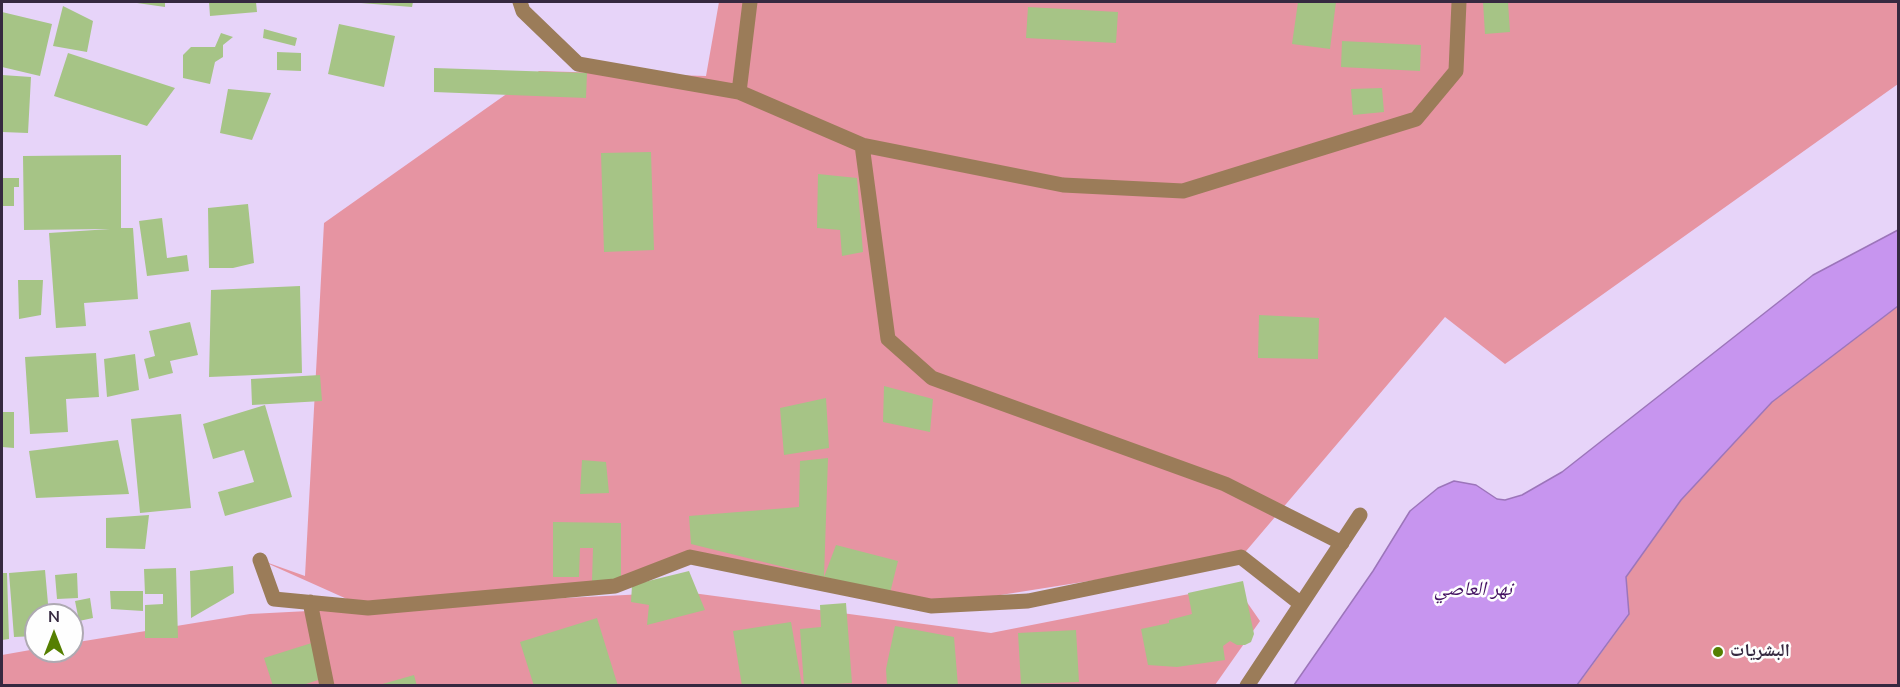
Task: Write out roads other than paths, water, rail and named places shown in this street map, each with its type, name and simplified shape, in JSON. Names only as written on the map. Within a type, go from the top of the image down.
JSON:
[{"type":"street","points":[[520,2],[524,11],[578,64],[738,92],[862,145],[1063,185],[1183,191],[1416,119],[1456,71],[1459,2]]},
{"type":"street","points":[[738,92],[750,2]]},
{"type":"street","points":[[862,145],[888,339],[932,378],[1224,484],[1342,543]]},
{"type":"street","points":[[1247,686],[1360,515]]},
{"type":"street","points":[[260,560],[274,599],[368,608],[615,586],[690,558],[931,606],[1028,601],[1241,556],[1301,604]]},
{"type":"street","points":[[310,602],[327,686]]},
{"type":"water","name":"نهر العاصي","points":[[1898,230],[1898,306],[1772,402],[1681,500],[1626,577],[1629,614],[1577,685],[1294,685],[1373,571],[1410,511],[1438,488],[1454,481],[1476,485],[1497,499],[1505,500],[1522,495],[1562,472],[1813,275]]},
{"type":"place","name":"البشريات","points":[[1718,652]]}]
